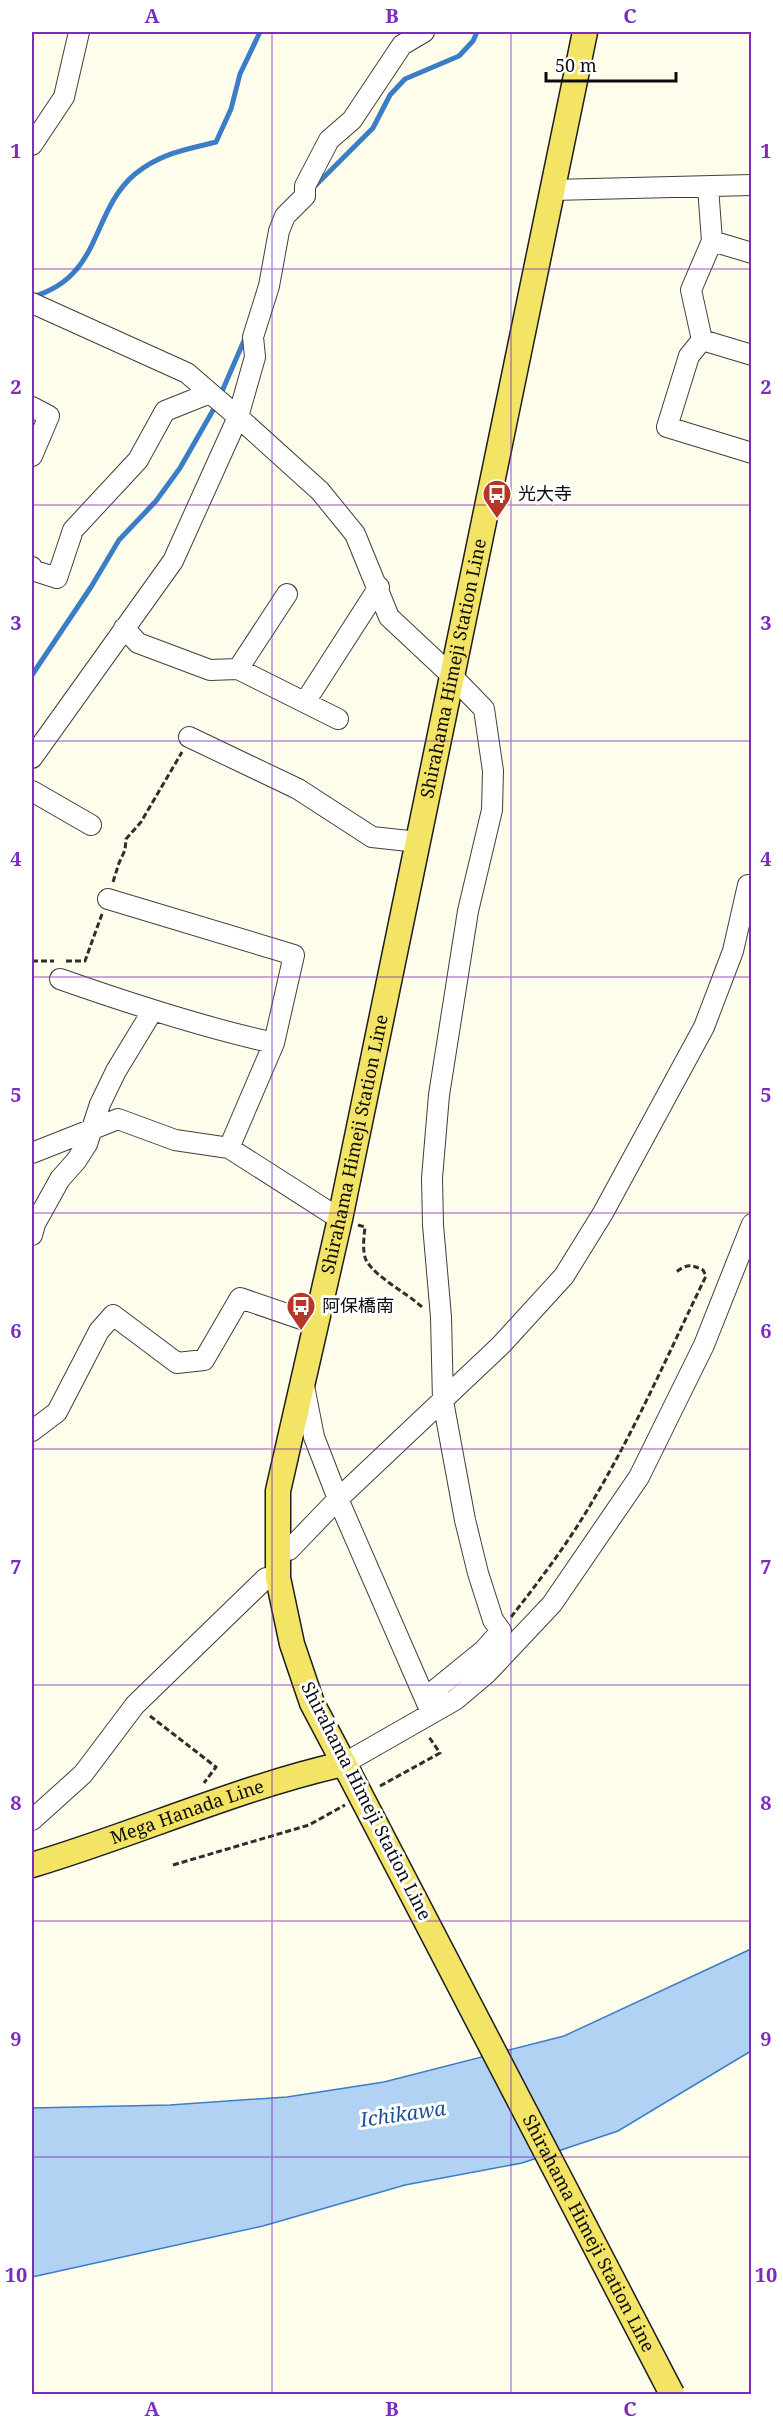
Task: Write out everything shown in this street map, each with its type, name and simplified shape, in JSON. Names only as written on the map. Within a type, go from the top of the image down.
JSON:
[{"type":"main road","name":"Shirahama Himeji Station Line","points":[[585,32],[340,1219],[278,1491],[278,1578],[292,1644],[312,1703],[672,2394]]},
{"type":"main road","name":"Mega Hanada Line","points":[[32,1865],[301,1773],[346,1768]]},
{"type":"street","points":[[32,145],[64,97],[79,32]]},
{"type":"street","points":[[32,758],[172,561],[238,417],[255,357],[253,337],[269,286],[279,231],[285,216],[305,191],[329,140],[352,120],[402,45],[424,32]]},
{"type":"street","points":[[553,190],[752,185]]},
{"type":"street","points":[[702,340],[691,291],[712,241],[708,187]]},
{"type":"street","points":[[712,241],[752,253]]},
{"type":"street","points":[[33,306],[187,372],[238,417],[320,491],[355,534],[379,587],[389,617],[484,709],[493,771],[492,810],[468,911],[439,1095],[432,1178],[433,1225],[441,1317],[443,1401],[465,1520],[478,1572],[493,1620],[501,1631],[425,1710],[346,1768]]},
{"type":"street","points":[[702,340],[752,355]]},
{"type":"street","points":[[702,340],[689,356],[667,427],[752,453]]},
{"type":"street","points":[[32,567],[32,570],[57,578],[73,530],[138,460],[165,411],[210,393]]},
{"type":"street","points":[[32,407],[49,416],[32,456]]},
{"type":"street","points":[[305,702],[379,587]]},
{"type":"street","points":[[238,669],[287,594]]},
{"type":"street","points":[[124,628],[138,643],[210,670],[238,669],[338,719]]},
{"type":"street","points":[[189,737],[298,789],[372,837],[418,842]]},
{"type":"street","points":[[32,792],[91,825]]},
{"type":"street","points":[[289,1550],[338,1499],[501,1345],[564,1276],[603,1213],[704,1027],[733,951],[748,885],[752,886]]},
{"type":"street","points":[[108,899],[294,955],[274,1043],[229,1148]]},
{"type":"street","points":[[60,979],[229,1034],[274,1043]]},
{"type":"street","points":[[32,1235],[35,1224],[60,1179],[87,1144],[100,1104],[116,1071],[153,1010]]},
{"type":"street","points":[[32,1153],[118,1119],[175,1140],[229,1148],[340,1219]]},
{"type":"street","points":[[425,1710],[455,1700],[487,1673],[552,1604],[639,1477],[704,1345],[752,1224]]},
{"type":"street","points":[[32,1431],[57,1412],[99,1331],[113,1315],[177,1363],[204,1360],[240,1298],[316,1324]]},
{"type":"street","points":[[303,1381],[314,1437],[425,1710]]},
{"type":"street","points":[[32,1820],[83,1774],[135,1706],[266,1578]]},
{"type":"path","points":[[32,961],[85,961],[125,850],[126,839],[141,822],[189,737]]},
{"type":"path","points":[[340,1219],[364,1227],[366,1260],[381,1276],[409,1295],[430,1314],[441,1317]]},
{"type":"path","points":[[501,1631],[547,1570],[595,1498],[643,1408],[706,1276],[704,1270],[692,1264],[683,1266],[675,1273]]},
{"type":"path","points":[[135,1706],[216,1767],[205,1782],[195,1787]]},
{"type":"path","points":[[380,1786],[441,1753],[425,1710]]},
{"type":"path","points":[[173,1865],[309,1825],[350,1803]]},
{"type":"water","name":"Ichikawa","points":[[751,1949],[751,2051],[618,2131],[522,2163],[405,2185],[263,2226],[32,2277],[32,2108],[170,2105],[287,2097],[384,2082],[564,2036]]},
{"type":"waterway","points":[[32,297],[55,288],[72,275],[84,259],[110,206],[135,174],[164,157],[216,142],[231,109],[240,74],[260,32]]},
{"type":"waterway","points":[[313,188],[373,128],[390,95],[405,79],[459,56],[473,41],[477,32]]},
{"type":"waterway","points":[[220,396],[246,336]]},
{"type":"waterway","points":[[32,675],[91,587],[119,540],[156,501],[180,468],[216,405]]},
{"type":"place","name":"光大寺","points":[[497,520]]},
{"type":"place","name":"阿保橋南","points":[[301,1332]]}]
